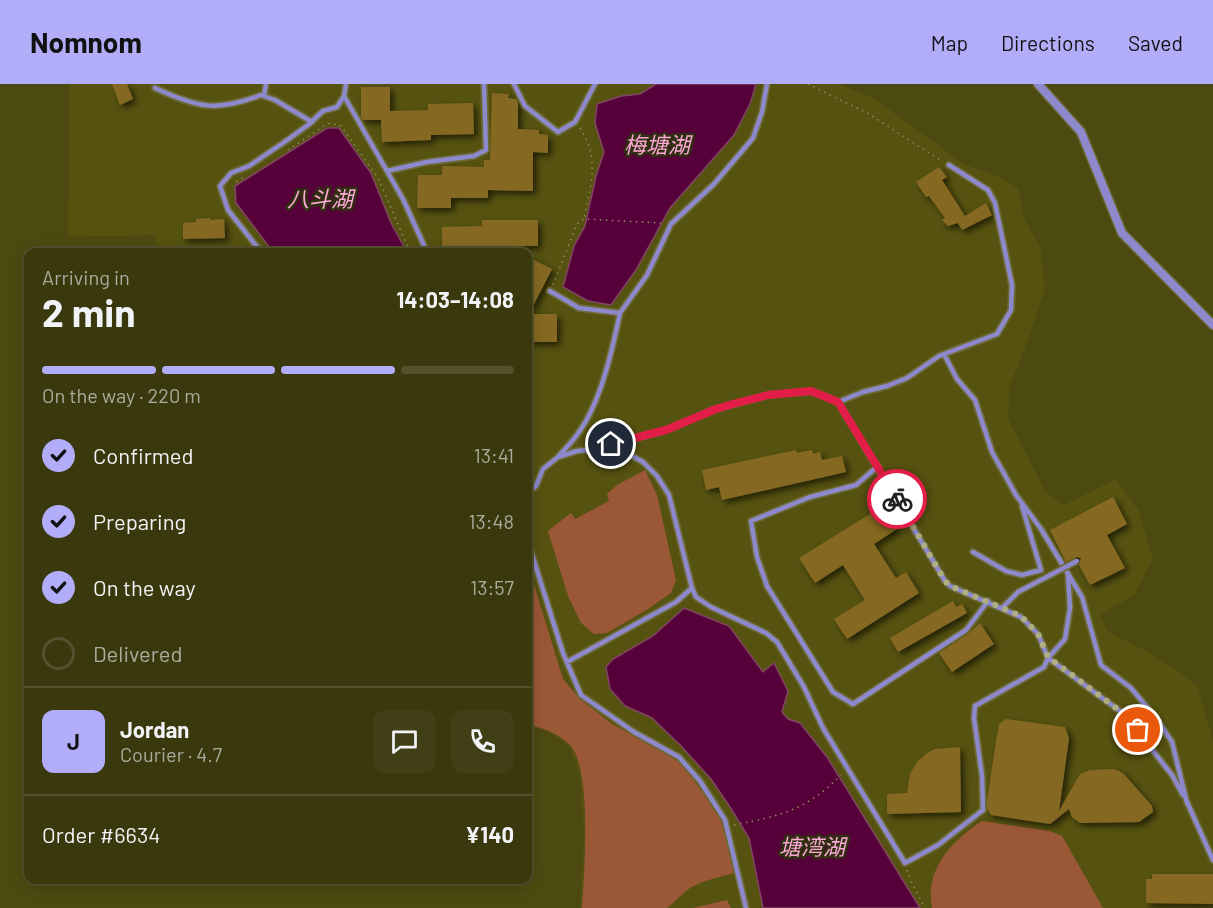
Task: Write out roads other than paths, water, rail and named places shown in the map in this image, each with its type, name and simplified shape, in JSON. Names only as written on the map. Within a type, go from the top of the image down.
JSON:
[{"type":"street","points":[[1038,84],[1081,132],[1122,233],[1213,325]]},
{"type":"lane","points":[[264,96],[266,84]]},
{"type":"lane","points":[[258,248],[228,210],[220,186],[231,173],[249,166],[312,122],[323,111],[337,107],[345,96],[346,84]]},
{"type":"lane","points":[[387,171],[427,162],[474,156],[486,150],[484,84]]},
{"type":"lane","points":[[514,84],[525,106],[558,132],[575,122],[595,84]]},
{"type":"lane","points":[[532,489],[537,486],[543,469],[558,458],[580,431],[598,394],[612,351],[620,314],[647,275],[671,224],[714,184],[753,138],[762,112],[767,84]]},
{"type":"lane","points":[[155,88],[183,101],[212,106],[236,105],[261,94],[312,122]]},
{"type":"lane","points":[[345,96],[403,199],[425,248]]},
{"type":"lane","points":[[838,402],[907,378],[944,354],[997,334],[1011,310],[1012,285],[995,203],[988,190],[949,165]]},
{"type":"lane","points":[[550,291],[579,308],[620,314]]},
{"type":"lane","points":[[944,354],[957,379],[975,400],[992,452],[1083,597],[1101,665],[1131,688],[1156,717],[1172,742],[1187,803]]},
{"type":"lane","points":[[558,458],[577,451],[596,449],[666,430],[716,409],[768,395],[811,391],[838,402],[945,581],[950,586],[1021,616],[1038,634],[1048,657],[1124,714],[1172,775],[1213,860]]},
{"type":"lane","points":[[596,449],[625,452],[643,462],[657,476],[669,495],[696,597],[766,633],[777,642],[804,687],[824,728],[905,863],[938,845],[983,810],[982,777],[974,718],[975,706],[1044,667],[1048,657],[1065,639],[1070,608],[1067,572]]},
{"type":"lane","points":[[878,466],[856,485],[810,497],[751,521],[757,557],[767,586],[833,692],[853,704],[966,630],[988,601]]},
{"type":"lane","points":[[973,552],[1006,571],[1022,575],[1041,570],[1021,501]]},
{"type":"lane","points":[[532,554],[567,662],[581,695],[634,732],[679,757],[700,781],[725,820],[746,908]]},
{"type":"lane","points":[[1002,608],[1018,592],[1077,561]]},
{"type":"lane","points":[[567,662],[676,602],[692,588]]},
{"type":"water","name":"梅塘湖","points":[[656,84],[756,84],[750,104],[734,135],[670,208],[636,270],[611,305],[588,301],[563,287],[574,246],[585,226],[604,152],[595,123],[597,104],[621,96],[640,94]]},
{"type":"water","name":"八斗湖","points":[[327,128],[339,128],[371,173],[391,223],[405,248],[270,248],[236,203],[235,186]]},
{"type":"water","name":"塘湾湖","points":[[684,608],[729,626],[763,672],[774,663],[788,691],[782,712],[788,719],[800,723],[827,757],[920,908],[763,908],[749,838],[711,779],[652,718],[625,706],[610,689],[606,667],[613,659],[653,636]]}]
